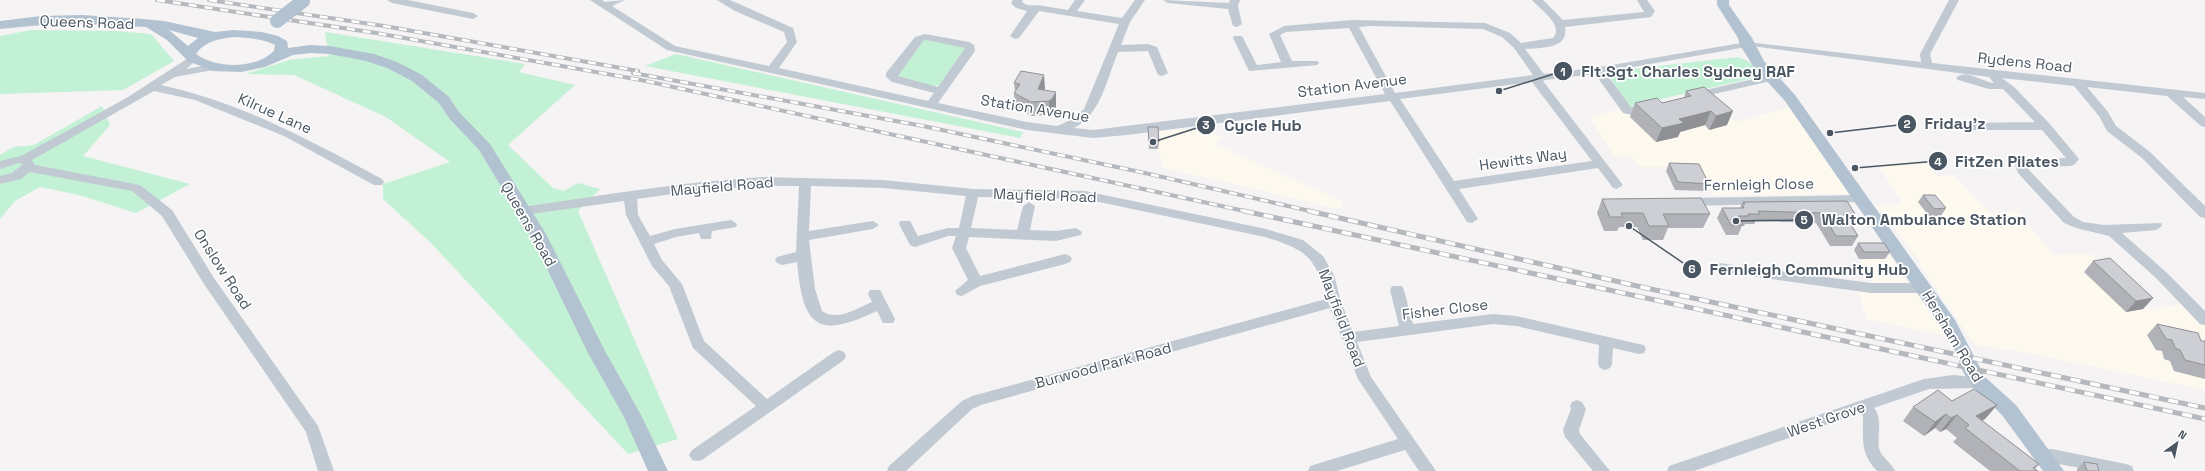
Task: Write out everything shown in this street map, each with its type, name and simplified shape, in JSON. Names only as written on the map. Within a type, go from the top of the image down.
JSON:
[{"type":"main road","points":[[276,56],[282,47],[282,44],[275,39],[270,31],[276,22],[304,0]]},
{"type":"main road","name":"Hersham Road","points":[[1724,0],[1724,4],[1745,38],[1775,77],[1924,288],[1962,347],[1972,372],[1979,382],[2009,410],[2054,471]]},
{"type":"main road","name":"Queens Road","points":[[0,25],[67,18],[176,27],[195,34],[215,36]]},
{"type":"main road","points":[[192,56],[196,45],[215,36],[240,33],[276,22]]},
{"type":"main road","name":"Queens Road","points":[[151,25],[167,32],[192,56],[213,67],[246,68],[260,64],[276,56],[299,50],[330,50]]},
{"type":"main road","name":"Queens Road","points":[[240,33],[307,43],[330,50],[361,55],[381,61],[410,74],[432,89],[485,147],[551,258],[561,281],[632,415],[658,471]]},
{"type":"street","points":[[392,0],[473,16]]},
{"type":"street","points":[[599,3],[620,0]]},
{"type":"street","points":[[722,0],[733,7],[774,22],[789,30],[792,42],[784,55],[771,70]]},
{"type":"street","points":[[1018,0],[1016,3],[1020,6],[1034,10],[1045,9],[1125,22]]},
{"type":"street","points":[[1071,13],[1080,0]]},
{"type":"street","points":[[1054,131],[1070,126],[1083,117],[1089,110],[1125,22],[1140,0]]},
{"type":"street","points":[[1168,0],[1234,3],[1237,24]]},
{"type":"street","points":[[1518,46],[1557,40],[1561,32],[1560,24],[1537,0]]},
{"type":"street","points":[[1560,24],[1647,15],[1650,11],[1642,0]]},
{"type":"street","points":[[1927,66],[1925,54],[1954,0]]},
{"type":"street","name":"Station Avenue","points":[[599,3],[671,48],[1054,131],[1104,134],[1598,70],[1702,54],[1712,55],[1754,48]]},
{"type":"street","points":[[1015,36],[1034,10]]},
{"type":"street","points":[[1352,23],[1392,97],[1472,219]]},
{"type":"street","points":[[1288,64],[1274,34],[1284,29],[1352,23],[1448,23],[1485,26],[1506,35],[1518,46],[1538,78],[1600,164],[1617,185]]},
{"type":"street","points":[[931,105],[970,51],[970,47],[965,44],[925,37],[919,39],[892,73],[892,77],[896,80],[941,91]]},
{"type":"street","points":[[1238,38],[1253,69],[1288,64],[1313,63]]},
{"type":"street","points":[[1115,49],[1148,46],[1153,49],[1162,73]]},
{"type":"street","name":"Rydens Road","points":[[1754,48],[1841,56],[1992,74],[2169,91],[2205,96]]},
{"type":"street","points":[[0,180],[18,175],[26,163],[171,76],[192,56]]},
{"type":"street","points":[[1901,63],[1906,72],[1971,79],[1989,86],[2006,86]]},
{"type":"street","points":[[171,76],[201,68],[213,67]]},
{"type":"street","points":[[1598,70],[1627,110],[1633,111],[1661,104]]},
{"type":"street","points":[[1992,74],[2006,86],[2045,126],[2073,159],[2070,162],[2024,163],[2021,165],[2022,170],[2069,220],[2078,226],[2088,229],[2156,226]]},
{"type":"street","points":[[1682,99],[1775,77]]},
{"type":"street","points":[[2078,83],[2104,116],[2111,128],[2146,155],[2205,214]]},
{"type":"street","name":"Kilrue Lane","points":[[153,87],[198,98],[288,134],[378,182]]},
{"type":"street","points":[[2169,91],[2205,123]]},
{"type":"street","points":[[1089,110],[1093,124],[1104,134]]},
{"type":"street","points":[[1966,127],[2045,126]]},
{"type":"street","points":[[0,164],[12,160],[26,163]]},
{"type":"street","name":"Onslow Road","points":[[26,163],[136,188],[167,213],[209,280],[313,430],[326,471]]},
{"type":"street","name":"Hewitts Way","points":[[1451,186],[1600,164]]},
{"type":"street","name":"Mayfield Road","points":[[523,211],[713,184],[763,181],[882,184],[973,193],[1070,194],[1100,197],[1282,238],[1298,244],[1318,258],[1327,275],[1334,302],[1365,379],[1407,443],[1428,471]]},
{"type":"street","points":[[805,182],[802,256],[816,314],[824,320],[835,321],[878,299],[888,319]]},
{"type":"street","points":[[973,193],[959,248],[976,282]]},
{"type":"street","points":[[630,195],[632,215],[657,263],[675,284],[689,317],[698,344],[765,406]]},
{"type":"street","name":"Fernleigh Close","points":[[1673,203],[1701,201],[1861,199]]},
{"type":"street","points":[[1023,234],[1029,206]]},
{"type":"street","points":[[647,242],[675,233],[706,232],[731,224]]},
{"type":"street","points":[[905,224],[915,242],[948,232],[1056,236],[1076,232]]},
{"type":"street","points":[[802,237],[878,226]]},
{"type":"street","points":[[2107,229],[2114,233],[2161,275],[2205,320]]},
{"type":"street","points":[[782,260],[802,256]]},
{"type":"street","points":[[962,291],[976,282],[1065,259]]},
{"type":"street","points":[[1719,268],[1871,288],[1924,288]]},
{"type":"street","points":[[1397,290],[1407,330]]},
{"type":"street","name":"Burwood Park Road","points":[[895,471],[968,405],[977,400],[1334,302]]},
{"type":"street","name":"Fisher Close","points":[[1349,338],[1479,320],[1505,320],[1639,349]]},
{"type":"street","points":[[1605,364],[1606,342]]},
{"type":"street","points":[[697,454],[839,356]]},
{"type":"street","name":"West Grove","points":[[1675,471],[1929,383],[1954,381],[1979,382]]},
{"type":"street","points":[[1577,406],[1579,409],[1571,430],[1573,437],[1602,471]]},
{"type":"street","points":[[1863,406],[1871,414],[1871,447],[1874,456],[1887,471]]},
{"type":"street","points":[[1316,471],[1407,443]]},
{"type":"street","points":[[2042,455],[2052,455],[2126,471]]},
{"type":"shaded area","points":[[1705,97],[1736,122],[1789,108],[1849,194],[1714,196],[1699,167],[1640,167],[1632,156],[1615,157],[1589,117],[1620,109]]},
{"type":"shaded area","points":[[1196,129],[1223,136],[1215,144],[1344,202],[1339,209],[1161,167],[1164,162],[1159,156],[1157,131]]},
{"type":"shaded area","points":[[1925,161],[1937,176],[1953,175],[1990,213],[2017,211],[2054,255],[2091,254],[2149,310],[2184,303],[2205,326],[2205,390],[2028,353],[1975,345],[1920,265],[1918,259],[1894,227],[1874,205],[1903,204],[1877,164]]},
{"type":"shaded area","points":[[1854,250],[1885,250],[1947,336],[1866,319],[1858,290],[1874,284]]},
{"type":"green space","points":[[31,30],[117,31],[151,34],[174,61],[123,90],[0,94],[0,36]]},
{"type":"green space","points":[[325,32],[525,64],[519,72],[575,85],[508,145],[553,188],[564,191],[578,183],[600,189],[578,211],[678,439],[628,454],[431,243],[383,199],[383,184],[450,162],[386,117],[294,75],[245,74],[289,60],[329,56]]},
{"type":"green space","points":[[925,39],[966,47],[940,85],[934,86],[898,79],[895,72]]},
{"type":"green space","points":[[676,54],[1023,132],[1020,138],[645,66]]},
{"type":"green space","points":[[1738,57],[1751,64],[1756,70],[1758,77],[1630,106],[1606,72]]},
{"type":"green space","points":[[102,106],[110,125],[83,156],[190,184],[136,213],[79,195],[40,187],[15,201],[0,219],[0,155],[14,147],[34,145]]},
{"type":"building","points":[[1021,71],[1044,75],[1038,89],[1056,92],[1052,99],[1049,101],[1031,102],[1014,93],[1020,84],[1014,83]]},
{"type":"building","points":[[1704,87],[1733,111],[1716,116],[1711,111],[1679,119],[1684,123],[1662,128],[1635,103],[1657,98],[1662,103],[1691,96],[1686,91]]},
{"type":"building","points":[[1148,127],[1158,127],[1159,142],[1149,142]]},
{"type":"building","points":[[1669,163],[1699,164],[1709,184],[1678,182]]},
{"type":"building","points":[[1923,195],[1935,195],[1946,208],[1934,209]]},
{"type":"building","points":[[1701,198],[1710,214],[1663,214],[1669,226],[1649,226],[1643,213],[1621,213],[1623,217],[1610,217],[1602,199]]},
{"type":"building","points":[[1847,201],[1855,214],[1844,214],[1858,236],[1836,236],[1822,213],[1758,211],[1760,214],[1738,216],[1743,225],[1731,225],[1722,208],[1744,208],[1742,204],[1745,204],[1743,202]]},
{"type":"building","points":[[1858,243],[1884,243],[1890,252],[1864,252]]},
{"type":"building","points":[[2110,258],[2153,298],[2136,301],[2093,261]]},
{"type":"building","points":[[2157,324],[2198,333],[2201,341],[2205,341],[2205,365],[2185,360],[2180,350],[2175,348],[2172,340],[2166,339]]},
{"type":"building","points":[[1974,389],[1997,405],[1976,416],[2039,464],[2033,468],[2038,471],[2020,471],[1965,428],[1969,425],[1957,415],[1951,418],[1946,414],[1935,422],[1913,407],[1938,390],[1952,401]]},
{"type":"building","points":[[2084,462],[2097,464],[2099,471],[2087,471]]},
{"type":"railway","points":[[157,0],[376,33],[641,80],[1249,212]]},
{"type":"railway","points":[[209,0],[384,26],[638,71]]},
{"type":"railway","points":[[633,73],[923,126],[1145,173],[1314,212]]},
{"type":"railway","points":[[1244,211],[2205,419]]},
{"type":"railway","points":[[1309,211],[1646,288],[2205,408]]},
{"type":"place","name":"Flt.Sgt. Charles Sydney RAF","points":[[1499,91]]},
{"type":"place","name":"Friday'z","points":[[1830,133]]},
{"type":"place","name":"Cycle Hub","points":[[1153,142]]},
{"type":"place","name":"FitZen Pilates","points":[[1855,168]]},
{"type":"place","name":"Walton Ambulance Station","points":[[1736,221]]},
{"type":"place","name":"Fernleigh Community Hub","points":[[1629,226]]}]
